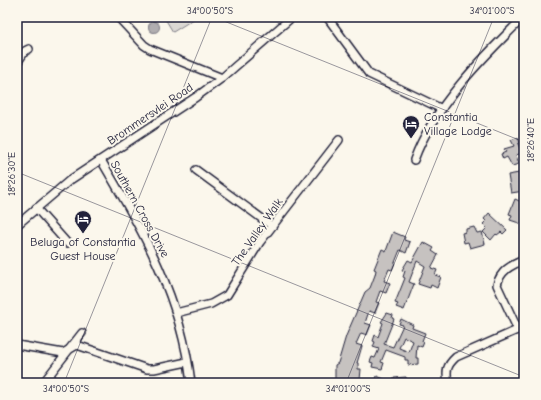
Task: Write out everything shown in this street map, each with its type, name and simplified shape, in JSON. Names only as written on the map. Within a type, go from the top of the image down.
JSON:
[{"type":"street","points":[[118,17],[144,45],[150,49],[222,78]]},
{"type":"street","name":"Brommersvlei Road","points":[[17,225],[70,180],[169,117],[222,78],[292,17]]},
{"type":"street","points":[[327,17],[369,74],[442,109]]},
{"type":"street","points":[[414,160],[424,136],[442,109],[486,56],[524,17]]},
{"type":"street","points":[[17,63],[25,51],[29,49]]},
{"type":"street","name":"The Valley Walk","points":[[176,313],[211,304],[226,295],[272,226],[339,140]]},
{"type":"street","name":"Southern Cross Drive","points":[[101,160],[140,227],[156,258],[176,313],[191,383]]},
{"type":"street","points":[[196,170],[272,226]]},
{"type":"street","points":[[36,208],[67,242]]},
{"type":"street","points":[[448,383],[446,370],[449,363],[456,358],[521,329],[497,285],[502,274],[513,264],[524,260]]},
{"type":"street","points":[[43,382],[82,333]]},
{"type":"street","points":[[17,345],[63,353],[77,345],[139,366],[154,369],[187,362]]},
{"type":"shaded area","points":[[164,17],[197,17],[173,32]]},
{"type":"shaded area","points":[[152,22],[156,22],[158,23],[158,31],[152,32],[149,29],[149,25]]},
{"type":"building","points":[[518,138],[520,143],[518,144],[522,153],[516,155],[519,164],[512,166],[507,157],[503,159],[501,154],[506,152],[504,149],[514,146],[511,140]]},
{"type":"building","points":[[519,173],[520,180],[524,179],[524,191],[511,193],[508,175]]},
{"type":"building","points":[[515,199],[524,203],[524,218],[522,224],[510,220],[512,215],[509,214]]},
{"type":"building","points":[[489,213],[507,230],[503,234],[501,232],[497,235],[496,234],[491,240],[483,232],[487,228],[483,224],[486,221],[484,219]]},
{"type":"building","points":[[474,227],[477,233],[482,232],[485,244],[470,248],[468,242],[464,243],[462,233],[466,232],[466,229]]},
{"type":"building","points":[[393,232],[405,237],[404,240],[410,242],[406,253],[400,250],[392,270],[389,269],[384,281],[390,283],[386,293],[380,291],[376,302],[379,303],[375,313],[369,311],[365,323],[371,325],[367,335],[361,333],[356,344],[362,346],[357,363],[358,369],[361,369],[360,380],[358,380],[358,383],[335,383],[335,365],[338,363],[346,336],[365,292],[370,288],[375,275],[376,270],[374,269],[382,249],[386,251]]},
{"type":"building","points":[[423,242],[434,248],[432,251],[438,255],[431,268],[437,270],[435,275],[441,277],[437,288],[431,285],[430,288],[418,284],[425,266],[417,261],[409,282],[414,284],[404,310],[396,307],[398,304],[395,303],[405,278],[403,277],[405,271],[402,270],[408,260],[412,262]]},
{"type":"building","points":[[387,313],[393,315],[392,318],[394,319],[384,344],[393,347],[403,325],[399,324],[401,319],[413,325],[412,328],[425,333],[422,341],[424,342],[422,347],[417,345],[416,358],[418,358],[418,364],[408,365],[408,360],[405,360],[405,357],[386,350],[381,362],[384,363],[382,369],[372,367],[373,363],[370,362],[372,357],[375,358],[379,349],[373,347],[375,342],[373,341],[375,335],[378,337],[383,323],[381,322]],"holes":[[[404,337],[413,341],[409,352],[399,348]]]},
{"type":"building","points":[[377,376],[384,379],[382,383],[374,383]]},
{"type":"building","points":[[406,377],[407,383],[394,383],[394,378]]},
{"type":"place","name":"Constantia Village Lodge","points":[[411,139]]},
{"type":"place","name":"Beluga of Constantia Guest House","points":[[83,234]]}]
